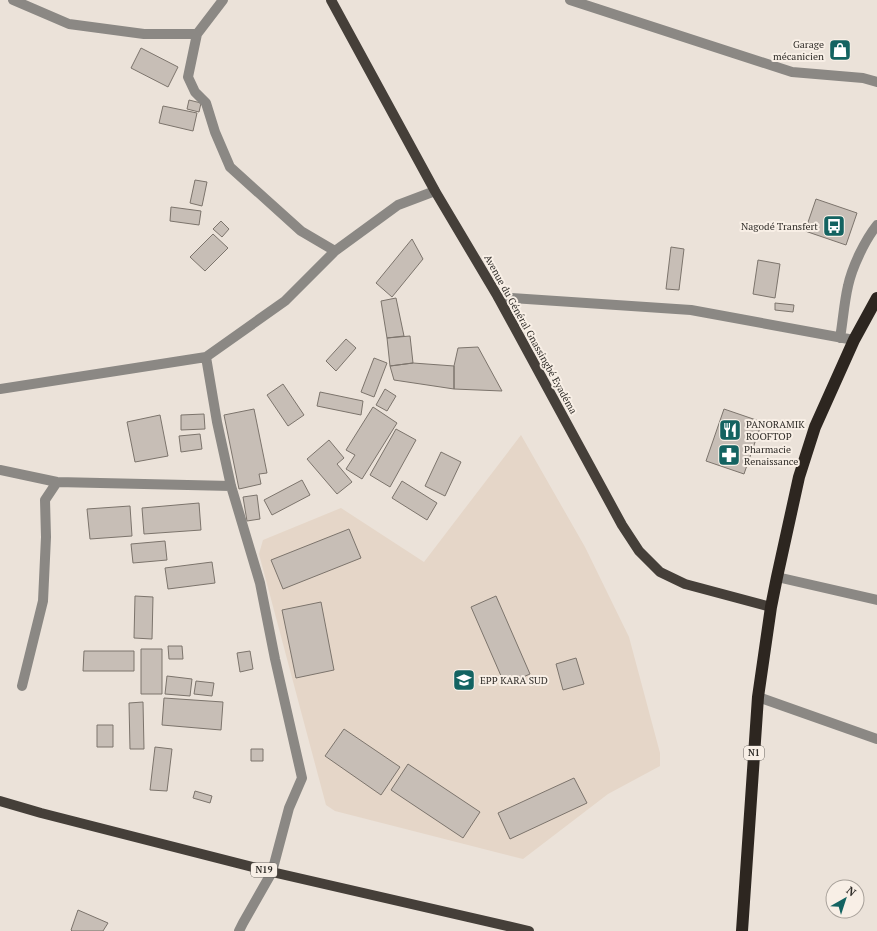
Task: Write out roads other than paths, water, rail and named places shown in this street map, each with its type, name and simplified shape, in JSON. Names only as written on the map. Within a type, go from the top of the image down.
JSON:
[{"type":"highway","name":"N1","points":[[742,931],[758,697],[771,607],[777,577],[801,470],[815,427],[854,340],[877,298]]},
{"type":"main road","name":"Avenue du Général Gnassingbé Eyadéma","points":[[331,0],[435,191],[498,297],[622,525],[639,551],[660,572],[685,584],[771,607]]},
{"type":"main road","name":"N19","points":[[0,801],[272,872],[530,931]]},
{"type":"street","points":[[13,0],[69,24],[144,34],[197,34]]},
{"type":"street","points":[[223,0],[197,34],[188,77],[195,92],[206,103],[215,132],[230,167],[301,231],[335,251]]},
{"type":"street","points":[[570,0],[792,72],[863,78],[877,82]]},
{"type":"street","points":[[0,389],[206,357],[285,301],[335,251],[398,205],[435,191]]},
{"type":"street","points":[[840,338],[848,286],[856,263],[871,233],[877,225]]},
{"type":"street","points":[[498,297],[691,310],[854,340]]},
{"type":"street","points":[[206,357],[217,422],[231,486],[260,583],[275,659],[302,778],[289,808],[272,872],[239,931]]},
{"type":"street","points":[[0,470],[57,482],[231,486]]},
{"type":"street","points":[[22,686],[43,601],[46,537],[45,500],[57,482]]},
{"type":"street","points":[[777,577],[877,600]]},
{"type":"street","points":[[758,697],[877,739]]},
{"type":"place","name":"Garage mécanicien","points":[[840,50]]},
{"type":"place","name":"Nagodé Transfert","points":[[834,226]]},
{"type":"place","name":"PANORAMIK ROOFTOP","points":[[730,430]]},
{"type":"place","name":"Pharmacie Renaissance","points":[[729,455]]},
{"type":"place","name":"EPP KARA SUD","points":[[464,680]]}]
